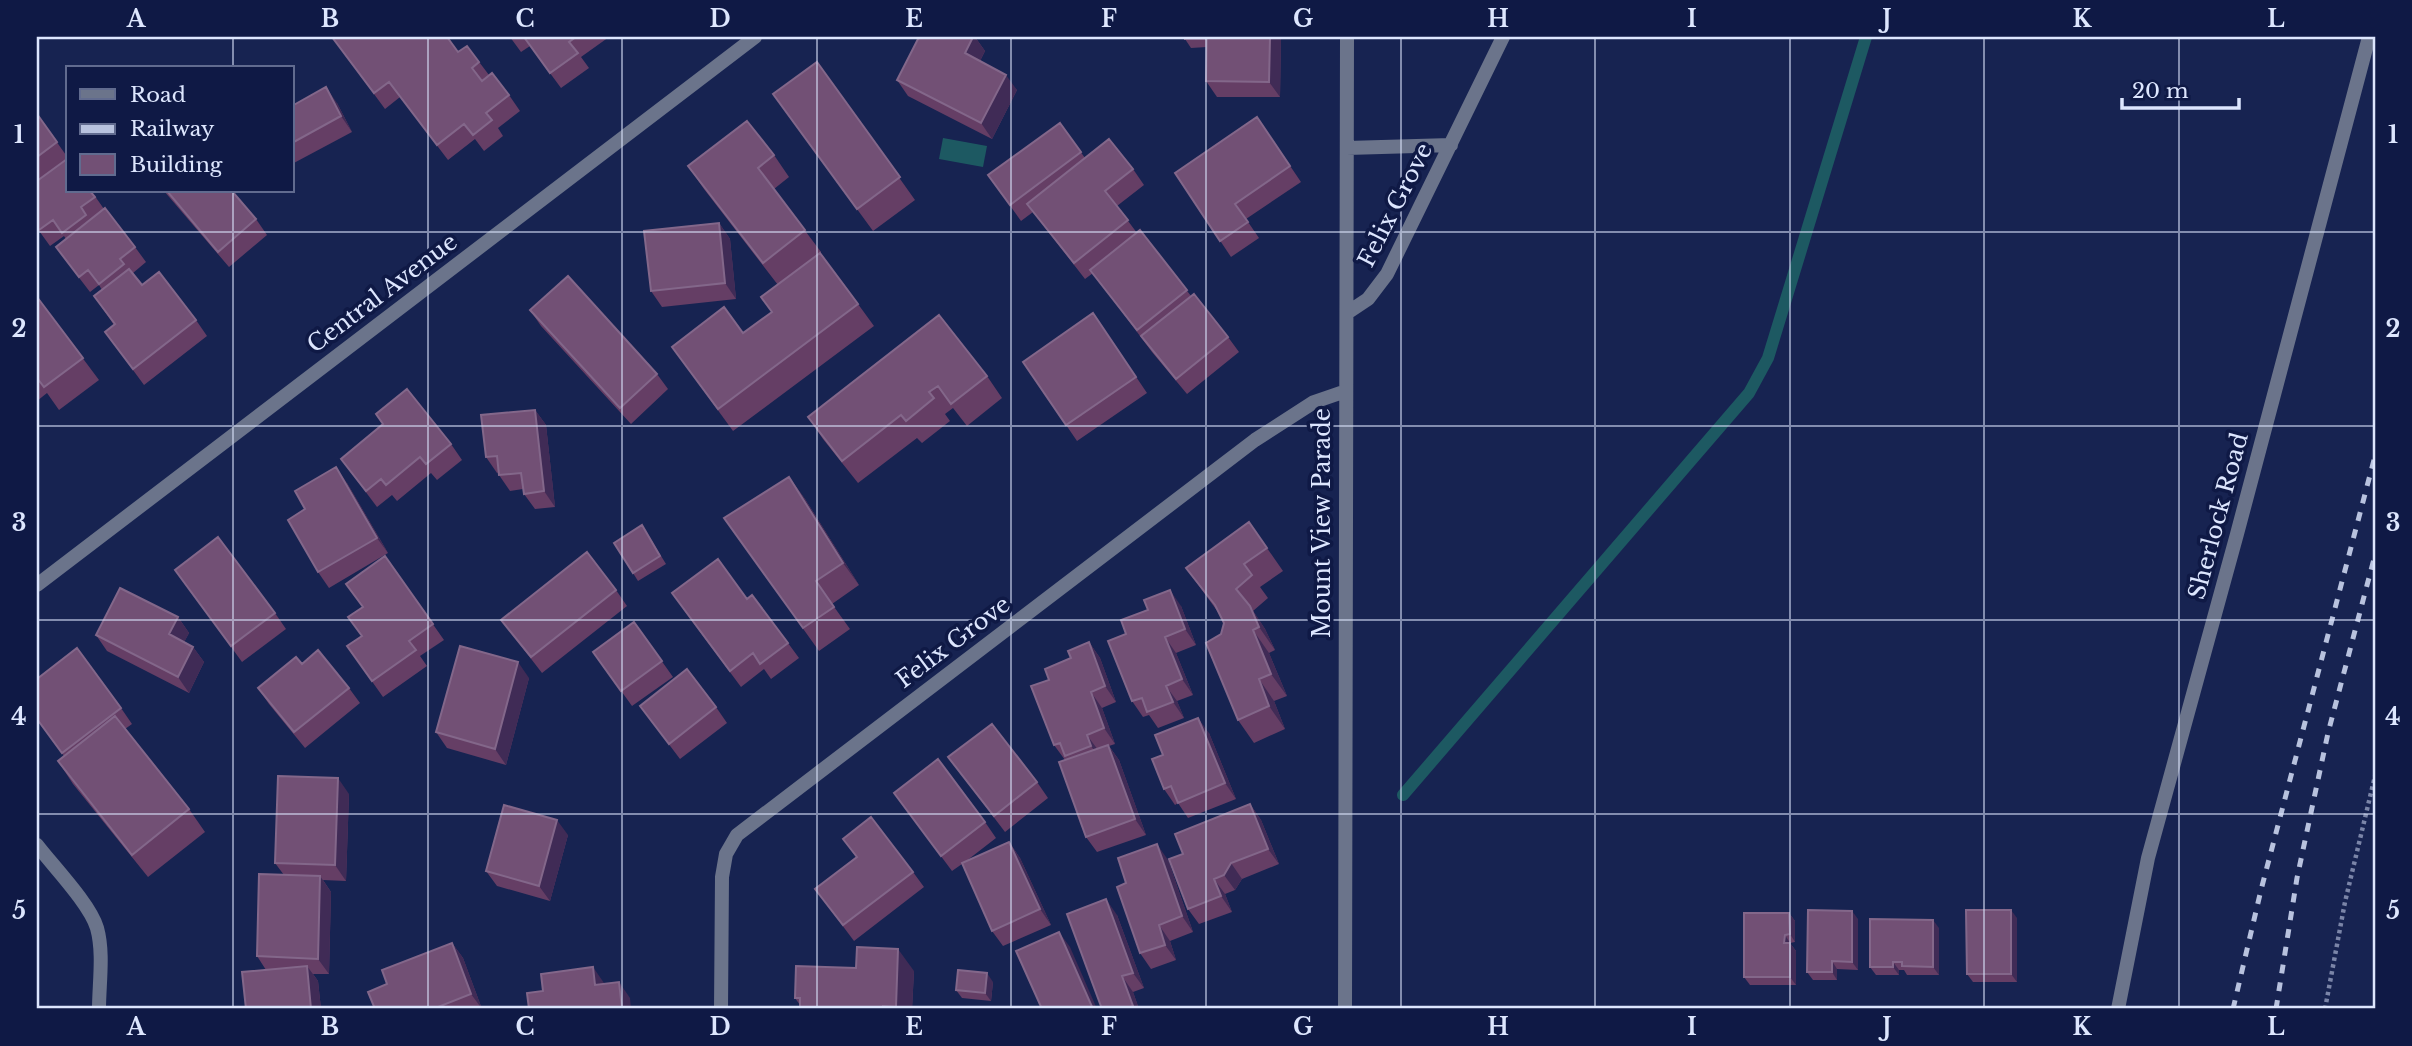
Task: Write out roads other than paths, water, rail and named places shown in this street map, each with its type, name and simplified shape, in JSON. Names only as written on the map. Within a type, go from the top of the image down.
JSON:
[{"type":"street","name":"Central Avenue","points":[[37,585],[755,37]]},
{"type":"street","name":"Mount View Parade","points":[[1345,1009],[1346,37]]},
{"type":"street","name":"Felix Grove","points":[[1347,313],[1368,299],[1387,274],[1503,37]]},
{"type":"street","name":"Sherlock Road","points":[[2118,1009],[2148,858],[2369,37]]},
{"type":"street","name":"Felix Grove","points":[[1346,148],[1451,145]]},
{"type":"street","name":"Felix Grove","points":[[721,1009],[722,877],[726,854],[737,835],[1255,440],[1314,402],[1346,391]]},
{"type":"street","points":[[37,845],[84,904],[97,928],[99,1009]]},
{"type":"waterway","points":[[1403,795],[1749,393],[1768,358],[1866,37]]},
{"type":"railway","points":[[2233,1009],[2261,890],[2375,456]]},
{"type":"railway","points":[[2276,1009],[2297,878],[2328,733],[2375,555]]}]
